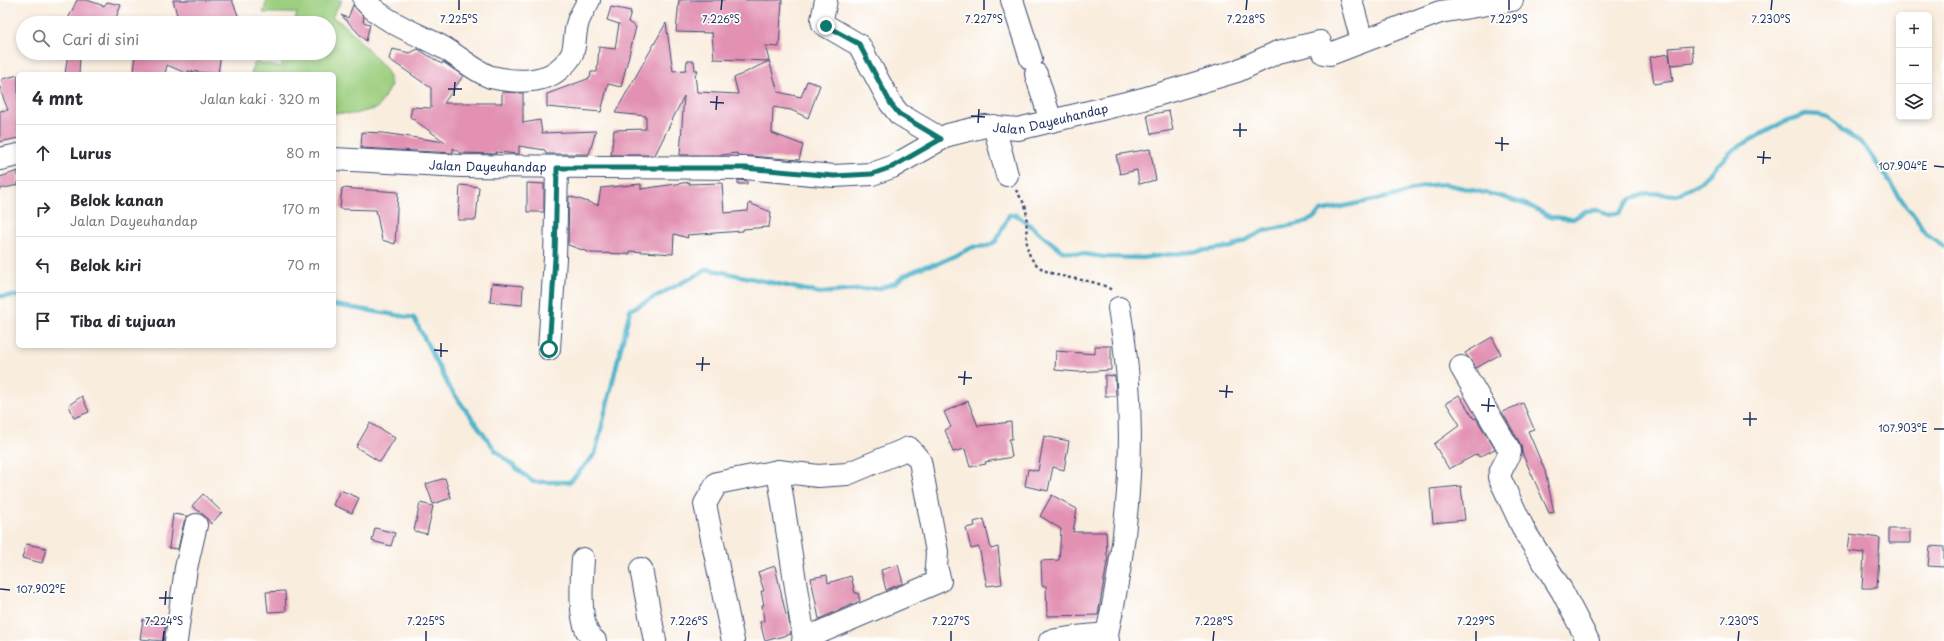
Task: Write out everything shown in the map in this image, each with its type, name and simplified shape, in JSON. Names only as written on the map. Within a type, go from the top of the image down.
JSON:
[{"type":"street","points":[[364,0],[391,22],[444,48],[489,76],[513,80],[546,76],[558,70],[571,58],[575,50],[577,24],[589,0]]},
{"type":"street","points":[[826,0],[822,20],[823,24],[859,44],[891,104],[899,114],[944,137]]},
{"type":"street","points":[[1012,0],[1051,122]]},
{"type":"street","points":[[1351,0],[1362,41]]},
{"type":"street","name":"Jalan Dayeuhandap","points":[[336,159],[462,166],[557,168],[745,168],[834,176],[872,174],[892,167],[944,137],[989,126],[1018,129],[1051,122],[1143,99],[1237,72],[1278,52],[1312,43],[1320,42],[1324,53],[1330,54],[1440,12],[1512,0]]},
{"type":"street","points":[[989,126],[1007,175]]},
{"type":"street","points":[[0,159],[16,155]]},
{"type":"street","points":[[549,349],[555,258],[557,168]]},
{"type":"street","points":[[1050,641],[1108,638],[1122,556],[1130,449],[1126,345],[1120,308]]},
{"type":"street","points":[[1461,367],[1510,451],[1509,457],[1501,468],[1499,477],[1525,532],[1562,591],[1588,641]]},
{"type":"street","points":[[733,641],[705,504],[717,483],[778,471],[818,476],[847,474],[910,448],[920,461],[937,552],[936,567],[940,582],[804,640],[778,471]]},
{"type":"street","points":[[176,641],[186,568],[196,525]]},
{"type":"street","points":[[583,559],[581,606],[589,634],[595,641]]},
{"type":"street","points":[[641,569],[655,641]]},
{"type":"path","points":[[1007,175],[1026,208],[1030,255],[1039,266],[1061,276],[1106,286],[1115,293],[1120,308]]},
{"type":"green space","points":[[267,0],[342,0],[333,16],[296,16],[297,13],[263,13]]},
{"type":"green space","points":[[336,20],[346,26],[387,70],[391,85],[378,108],[354,114],[336,113],[336,72],[252,72],[255,62],[281,67],[283,60],[336,60]]},
{"type":"building","points":[[77,0],[87,0],[104,6],[107,2],[121,5],[117,16],[69,16]]},
{"type":"building","points":[[173,0],[232,0],[238,16],[177,16]]},
{"type":"building","points":[[679,0],[782,0],[779,47],[765,46],[778,92],[801,97],[807,81],[820,85],[808,118],[791,110],[773,107],[772,133],[803,145],[799,160],[737,155],[737,153],[722,155],[680,155],[684,96],[655,155],[611,155],[614,130],[646,129],[646,116],[615,113],[666,23],[673,71],[686,70],[687,61],[694,61],[695,70],[698,70],[695,75],[697,92],[738,94],[734,78],[769,61],[714,59],[712,33],[676,32]]},
{"type":"building","points":[[353,5],[364,17],[363,22],[370,24],[366,41],[341,15],[348,18]]},
{"type":"building","points":[[611,7],[631,11],[628,22],[636,27],[621,87],[608,84],[601,112],[547,107],[547,94],[590,78],[591,72],[597,72],[599,47],[615,49],[619,24],[607,20]]},
{"type":"building","points":[[1692,46],[1694,63],[1671,65],[1669,48]]},
{"type":"building","points":[[392,49],[410,53],[418,49],[442,64],[443,62],[463,76],[444,103],[502,103],[502,92],[523,93],[523,123],[540,120],[542,133],[596,131],[589,154],[546,154],[545,150],[519,146],[519,154],[496,152],[496,154],[460,153],[453,148],[453,153],[361,148],[362,132],[383,133],[445,142],[410,117],[412,107],[431,108],[431,88],[389,59]]},
{"type":"building","points":[[1669,54],[1673,81],[1654,84],[1650,57]]},
{"type":"building","points":[[67,60],[80,60],[79,72],[65,72]]},
{"type":"building","points":[[134,60],[220,60],[218,72],[183,72],[167,65],[165,72],[133,72]]},
{"type":"building","points":[[16,76],[16,138],[0,142],[0,111],[8,110],[1,92],[2,79]]},
{"type":"building","points":[[1169,111],[1173,130],[1151,134],[1147,115]]},
{"type":"building","points":[[1150,149],[1156,180],[1139,184],[1137,170],[1120,174],[1116,155]]},
{"type":"building","points":[[16,172],[16,185],[0,189],[0,177]]},
{"type":"building","points":[[738,180],[747,181],[747,184],[738,184]]},
{"type":"building","points":[[690,182],[689,184],[722,183],[724,213],[748,211],[749,203],[771,212],[769,227],[743,229],[743,231],[687,235],[688,238],[674,234],[673,254],[630,251],[630,254],[591,253],[568,245],[569,196],[598,205],[601,188],[641,184],[641,189]]},
{"type":"building","points":[[527,183],[544,184],[544,212],[527,212]]},
{"type":"building","points":[[460,185],[479,187],[476,220],[458,220]]},
{"type":"building","points":[[342,188],[398,192],[395,244],[382,240],[376,210],[340,209]]},
{"type":"building","points":[[492,283],[523,286],[522,305],[490,302]]},
{"type":"building","points":[[1492,337],[1501,354],[1476,368],[1465,353]]},
{"type":"building","points":[[1095,346],[1111,346],[1111,370],[1078,372],[1055,370],[1056,351],[1095,354]]},
{"type":"building","points":[[1105,375],[1115,376],[1116,396],[1105,396]]},
{"type":"building","points":[[1459,395],[1474,419],[1476,418],[1495,449],[1479,457],[1477,454],[1449,469],[1434,444],[1460,425],[1446,403]]},
{"type":"building","points":[[82,396],[89,412],[74,418],[69,405]]},
{"type":"building","points":[[968,401],[978,426],[1011,422],[1012,439],[1009,439],[1012,457],[985,462],[986,464],[970,467],[965,449],[953,452],[945,430],[951,427],[944,412]]},
{"type":"building","points":[[1523,403],[1534,429],[1528,431],[1545,471],[1554,512],[1549,513],[1522,453],[1521,445],[1502,412]]},
{"type":"building","points":[[370,423],[395,438],[380,462],[356,447]]},
{"type":"building","points":[[1044,436],[1069,441],[1064,470],[1053,467],[1048,491],[1025,486],[1028,469],[1038,471]]},
{"type":"building","points":[[445,478],[451,498],[433,504],[426,484]]},
{"type":"building","points":[[1461,486],[1465,520],[1433,523],[1430,489]]},
{"type":"building","points":[[340,490],[359,498],[352,513],[333,505]]},
{"type":"building","points":[[203,494],[222,512],[211,524],[205,516],[192,506]]},
{"type":"building","points":[[1052,495],[1077,509],[1073,532],[1106,532],[1108,557],[1098,615],[1047,616],[1046,586],[1042,586],[1041,561],[1059,560],[1061,529],[1040,516]]},
{"type":"building","points":[[420,503],[433,506],[427,534],[414,531]]},
{"type":"building","points":[[173,514],[187,516],[184,522],[178,549],[169,548]]},
{"type":"building","points":[[984,519],[991,549],[998,547],[1002,584],[987,586],[979,547],[971,549],[966,528],[975,526],[974,522]]},
{"type":"building","points":[[375,528],[395,533],[391,546],[372,541]]},
{"type":"building","points":[[1889,529],[1910,529],[1910,543],[1889,543]]},
{"type":"building","points":[[1850,534],[1880,538],[1877,588],[1862,588],[1864,553],[1848,551]]},
{"type":"building","points":[[26,544],[46,548],[42,563],[22,558]]},
{"type":"building","points":[[1930,546],[1944,547],[1944,567],[1928,566]]},
{"type":"building","points":[[898,565],[903,583],[886,590],[881,570]]},
{"type":"building","points":[[775,566],[786,615],[788,614],[791,634],[765,641],[760,622],[764,621],[762,605],[764,605],[761,591],[764,591],[758,572]]},
{"type":"building","points":[[827,575],[828,583],[851,576],[855,593],[858,593],[860,601],[819,619],[811,578]]},
{"type":"building","points":[[285,591],[286,611],[268,612],[266,592]]},
{"type":"building","points":[[143,619],[166,623],[163,641],[140,639]]},
{"type":"waterway","points":[[336,305],[414,318],[449,387],[496,451],[533,482],[570,482],[595,454],[630,310],[708,269],[820,293],[880,288],[895,283],[905,275],[925,266],[937,264],[973,247],[988,246],[996,241],[1009,215],[1017,215],[1062,251],[1104,257],[1142,258],[1231,247],[1264,231],[1302,223],[1312,219],[1321,211],[1398,195],[1423,186],[1445,184],[1503,197],[1530,206],[1550,217],[1573,219],[1586,211],[1599,210],[1610,214],[1619,213],[1631,199],[1648,193],[1676,195],[1697,185],[1734,149],[1785,121],[1806,114],[1827,117],[1837,124],[1842,131],[1859,141],[1866,148],[1906,206],[1915,216],[1925,233],[1944,246]]},
{"type":"waterway","points":[[0,296],[16,296]]},
{"type":"route","points":[[549,349],[555,258],[557,168],[745,168],[834,176],[872,174],[892,167],[941,139],[899,114],[891,104],[859,44],[826,26]]}]
